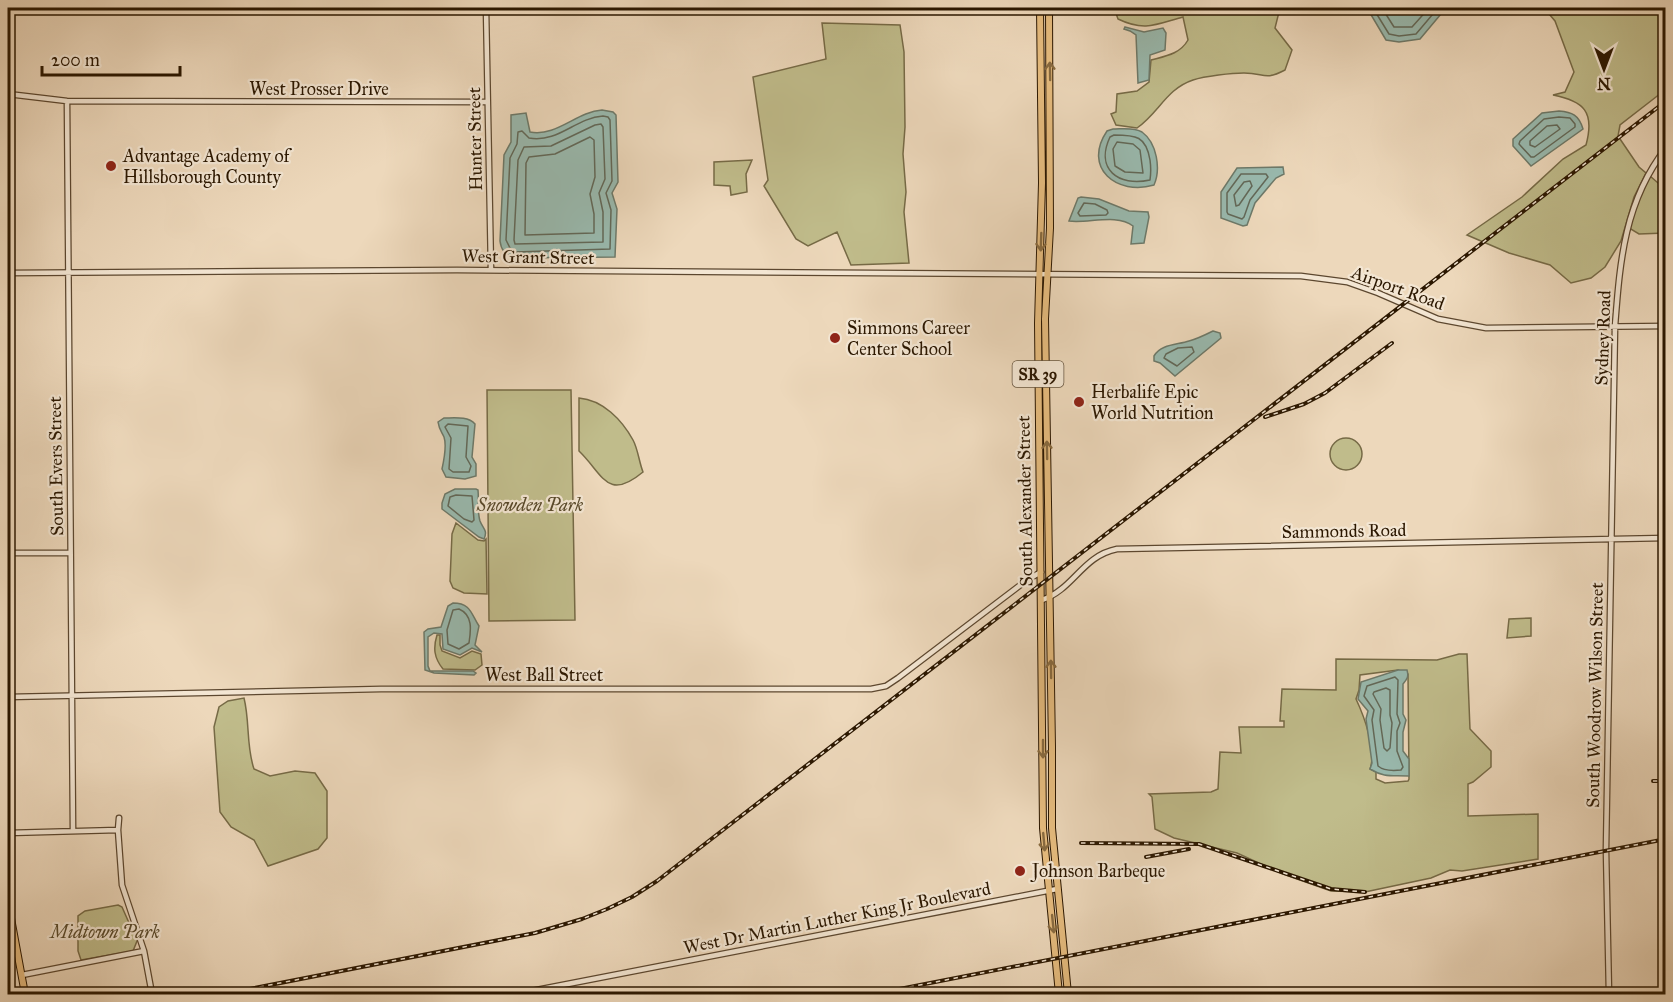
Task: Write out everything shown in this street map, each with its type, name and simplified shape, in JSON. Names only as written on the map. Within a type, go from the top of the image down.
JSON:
[{"type":"main road","name":"South Alexander Street","points":[[1040,8],[1038,345],[1043,828],[1059,994]]},
{"type":"main road","name":"South Alexander Street","points":[[1049,8],[1050,105],[1046,345],[1052,828],[1068,994]]},
{"type":"main road","points":[[1041,106],[1050,105]]},
{"type":"main road","points":[[1038,345],[1046,345]]},
{"type":"main road","points":[[1039,417],[1047,417]]},
{"type":"main road","points":[[1039,477],[1048,477]]},
{"type":"main road","points":[[8,902],[25,994]]},
{"type":"street","name":"Hunter Street","points":[[486,8],[491,270]]},
{"type":"street","name":"West Prosser Drive","points":[[8,94],[67,101],[488,102]]},
{"type":"street","name":"South Evers Street","points":[[67,101],[70,695],[73,831]]},
{"type":"street","name":"Sydney Road","points":[[1611,540],[1615,326],[1622,251],[1627,225],[1648,175],[1665,148]]},
{"type":"street","name":"West Grant Street","points":[[8,273],[491,270],[1048,275]]},
{"type":"street","name":"Airport Road","points":[[1048,275],[1301,276],[1347,282],[1438,319],[1460,325],[1512,329],[1665,326]]},
{"type":"street","name":"Sammonds Road","points":[[1042,600],[1065,587],[1098,554],[1117,549],[1665,538]]},
{"type":"street","name":"South Woodrow Wilson Street","points":[[1609,994],[1606,850],[1611,540]]},
{"type":"street","points":[[8,554],[70,553]]},
{"type":"street","name":"West Ball Street","points":[[8,696],[486,688],[872,690],[886,686],[898,678],[1033,575],[1041,572]]},
{"type":"street","points":[[119,818],[122,885],[144,951],[152,994]]},
{"type":"street","points":[[8,833],[118,830]]},
{"type":"street","name":"West Dr Martin Luther King Jr Boulevard","points":[[516,994],[1057,889]]},
{"type":"street","points":[[22,975],[144,951]]},
{"type":"green space","points":[[1114,8],[1280,8],[1275,28],[1292,50],[1285,70],[1278,73],[1268,76],[1251,73],[1233,74],[1193,80],[1169,95],[1137,128],[1116,125],[1111,114],[1116,112],[1117,94],[1137,91],[1149,82],[1151,60],[1177,51],[1188,40],[1183,17],[1151,26],[1136,25],[1118,19]]},
{"type":"green space","points":[[1544,8],[1665,8],[1665,90],[1620,125],[1618,136],[1639,167],[1646,173],[1634,197],[1621,241],[1605,267],[1591,278],[1571,283],[1550,265],[1509,253],[1467,235],[1522,197],[1563,159],[1586,145],[1588,116],[1579,105],[1553,95],[1565,92],[1574,72],[1555,21]]},
{"type":"green space","points":[[822,23],[900,25],[904,52],[903,154],[906,192],[904,212],[909,263],[851,265],[837,232],[808,246],[796,239],[764,186],[768,180],[753,77],[826,59]]},
{"type":"green space","points":[[752,160],[746,174],[747,192],[731,195],[730,186],[714,185],[714,162]]},
{"type":"green space","points":[[1650,176],[1665,189],[1665,233],[1639,234],[1629,228]]},
{"type":"green space","name":"Snowden Park","points":[[487,390],[571,390],[575,620],[489,621]]},
{"type":"green space","points":[[579,398],[604,407],[629,433],[635,444],[643,472],[631,481],[613,485],[606,481],[579,451]]},
{"type":"green space","points":[[1346,438],[1357,443],[1362,454],[1357,465],[1346,470],[1335,465],[1330,454],[1335,443]]},
{"type":"green space","points":[[456,523],[478,540],[486,539],[487,594],[464,593],[453,588],[450,581],[452,534]]},
{"type":"green space","points":[[1531,618],[1531,636],[1507,638],[1509,619]]},
{"type":"green space","points":[[437,635],[440,635],[442,651],[460,658],[472,651],[481,654],[482,665],[475,670],[443,669],[435,653]]},
{"type":"green space","points":[[1467,654],[1470,729],[1491,751],[1491,767],[1468,784],[1468,816],[1538,814],[1538,859],[1462,871],[1450,870],[1431,878],[1365,892],[1331,891],[1283,874],[1237,853],[1174,838],[1155,829],[1152,797],[1149,794],[1211,792],[1218,789],[1220,752],[1241,753],[1239,727],[1284,727],[1284,721],[1280,721],[1282,689],[1336,690],[1336,659],[1437,660]],"holes":[[[1398,670],[1408,674],[1409,779],[1408,781],[1385,783],[1376,779],[1376,772],[1370,769],[1371,743],[1356,699],[1360,675]]]},
{"type":"green space","points":[[244,698],[254,769],[270,776],[295,771],[315,773],[327,791],[327,838],[318,849],[268,866],[254,840],[231,827],[220,812],[214,727],[219,707],[228,701]]},
{"type":"green space","name":"Midtown Park","points":[[118,905],[122,907],[137,941],[133,951],[81,960],[78,951],[78,916],[85,911]]},
{"type":"water","points":[[1367,8],[1446,8],[1420,39],[1399,42],[1386,40]]},
{"type":"water","points":[[1125,27],[1144,32],[1163,28],[1166,33],[1165,50],[1150,55],[1149,80],[1138,83],[1136,35],[1124,29]]},
{"type":"water","points":[[602,110],[613,112],[616,115],[618,182],[612,193],[617,209],[615,257],[513,258],[502,249],[500,241],[504,155],[511,142],[511,115],[526,113],[530,132],[540,133]]},
{"type":"water","points":[[1559,111],[1574,115],[1583,129],[1531,166],[1513,146],[1513,139],[1542,113]]},
{"type":"water","points":[[1135,129],[1147,137],[1156,157],[1157,172],[1154,185],[1128,186],[1116,183],[1107,176],[1101,167],[1100,144],[1107,131]]},
{"type":"water","points":[[1283,167],[1284,174],[1276,178],[1255,203],[1247,225],[1243,226],[1221,218],[1221,192],[1237,168]]},
{"type":"water","points":[[1078,198],[1099,199],[1129,211],[1148,212],[1144,243],[1131,244],[1133,226],[1126,222],[1110,219],[1069,221]]},
{"type":"water","points":[[1213,331],[1220,333],[1221,338],[1175,376],[1160,363],[1154,361],[1154,356],[1161,349]]},
{"type":"water","points":[[444,418],[465,419],[475,424],[472,457],[476,464],[476,476],[465,479],[446,477],[442,469],[445,441],[438,422]]},
{"type":"water","points":[[455,489],[478,490],[480,521],[485,531],[484,539],[442,509],[445,494]]},
{"type":"water","points":[[453,603],[464,605],[472,613],[479,626],[475,645],[482,652],[472,648],[460,655],[443,649],[442,634],[434,633],[428,637],[428,666],[430,671],[473,671],[476,673],[474,675],[434,673],[425,670],[424,632],[441,627],[448,606]]},
{"type":"water","points":[[1398,670],[1407,670],[1408,674],[1403,684],[1403,714],[1406,720],[1403,732],[1403,751],[1409,759],[1409,776],[1384,775],[1370,769],[1372,763],[1366,719],[1368,711],[1358,699],[1361,682]]},
{"type":"railway","points":[[224,994],[535,933],[582,919],[632,897],[657,881],[1666,101]]},
{"type":"railway","points":[[1265,417],[1304,404],[1325,393],[1392,343]]},
{"type":"railway","points":[[1653,781],[1666,781]]},
{"type":"railway","points":[[874,994],[1666,839]]},
{"type":"railway","points":[[1081,843],[1199,844],[1331,889],[1365,892]]},
{"type":"railway","points":[[1146,857],[1189,849]]},
{"type":"railway","points":[[845,994],[856,993]]},
{"type":"place","name":"Advantage Academy of Hillsborough County","points":[[111,166]]},
{"type":"place","name":"Simmons Career Center School","points":[[835,338]]},
{"type":"place","name":"Herbalife Epic World Nutrition","points":[[1079,402]]},
{"type":"place","name":"Johnson Barbeque","points":[[1020,871]]}]
